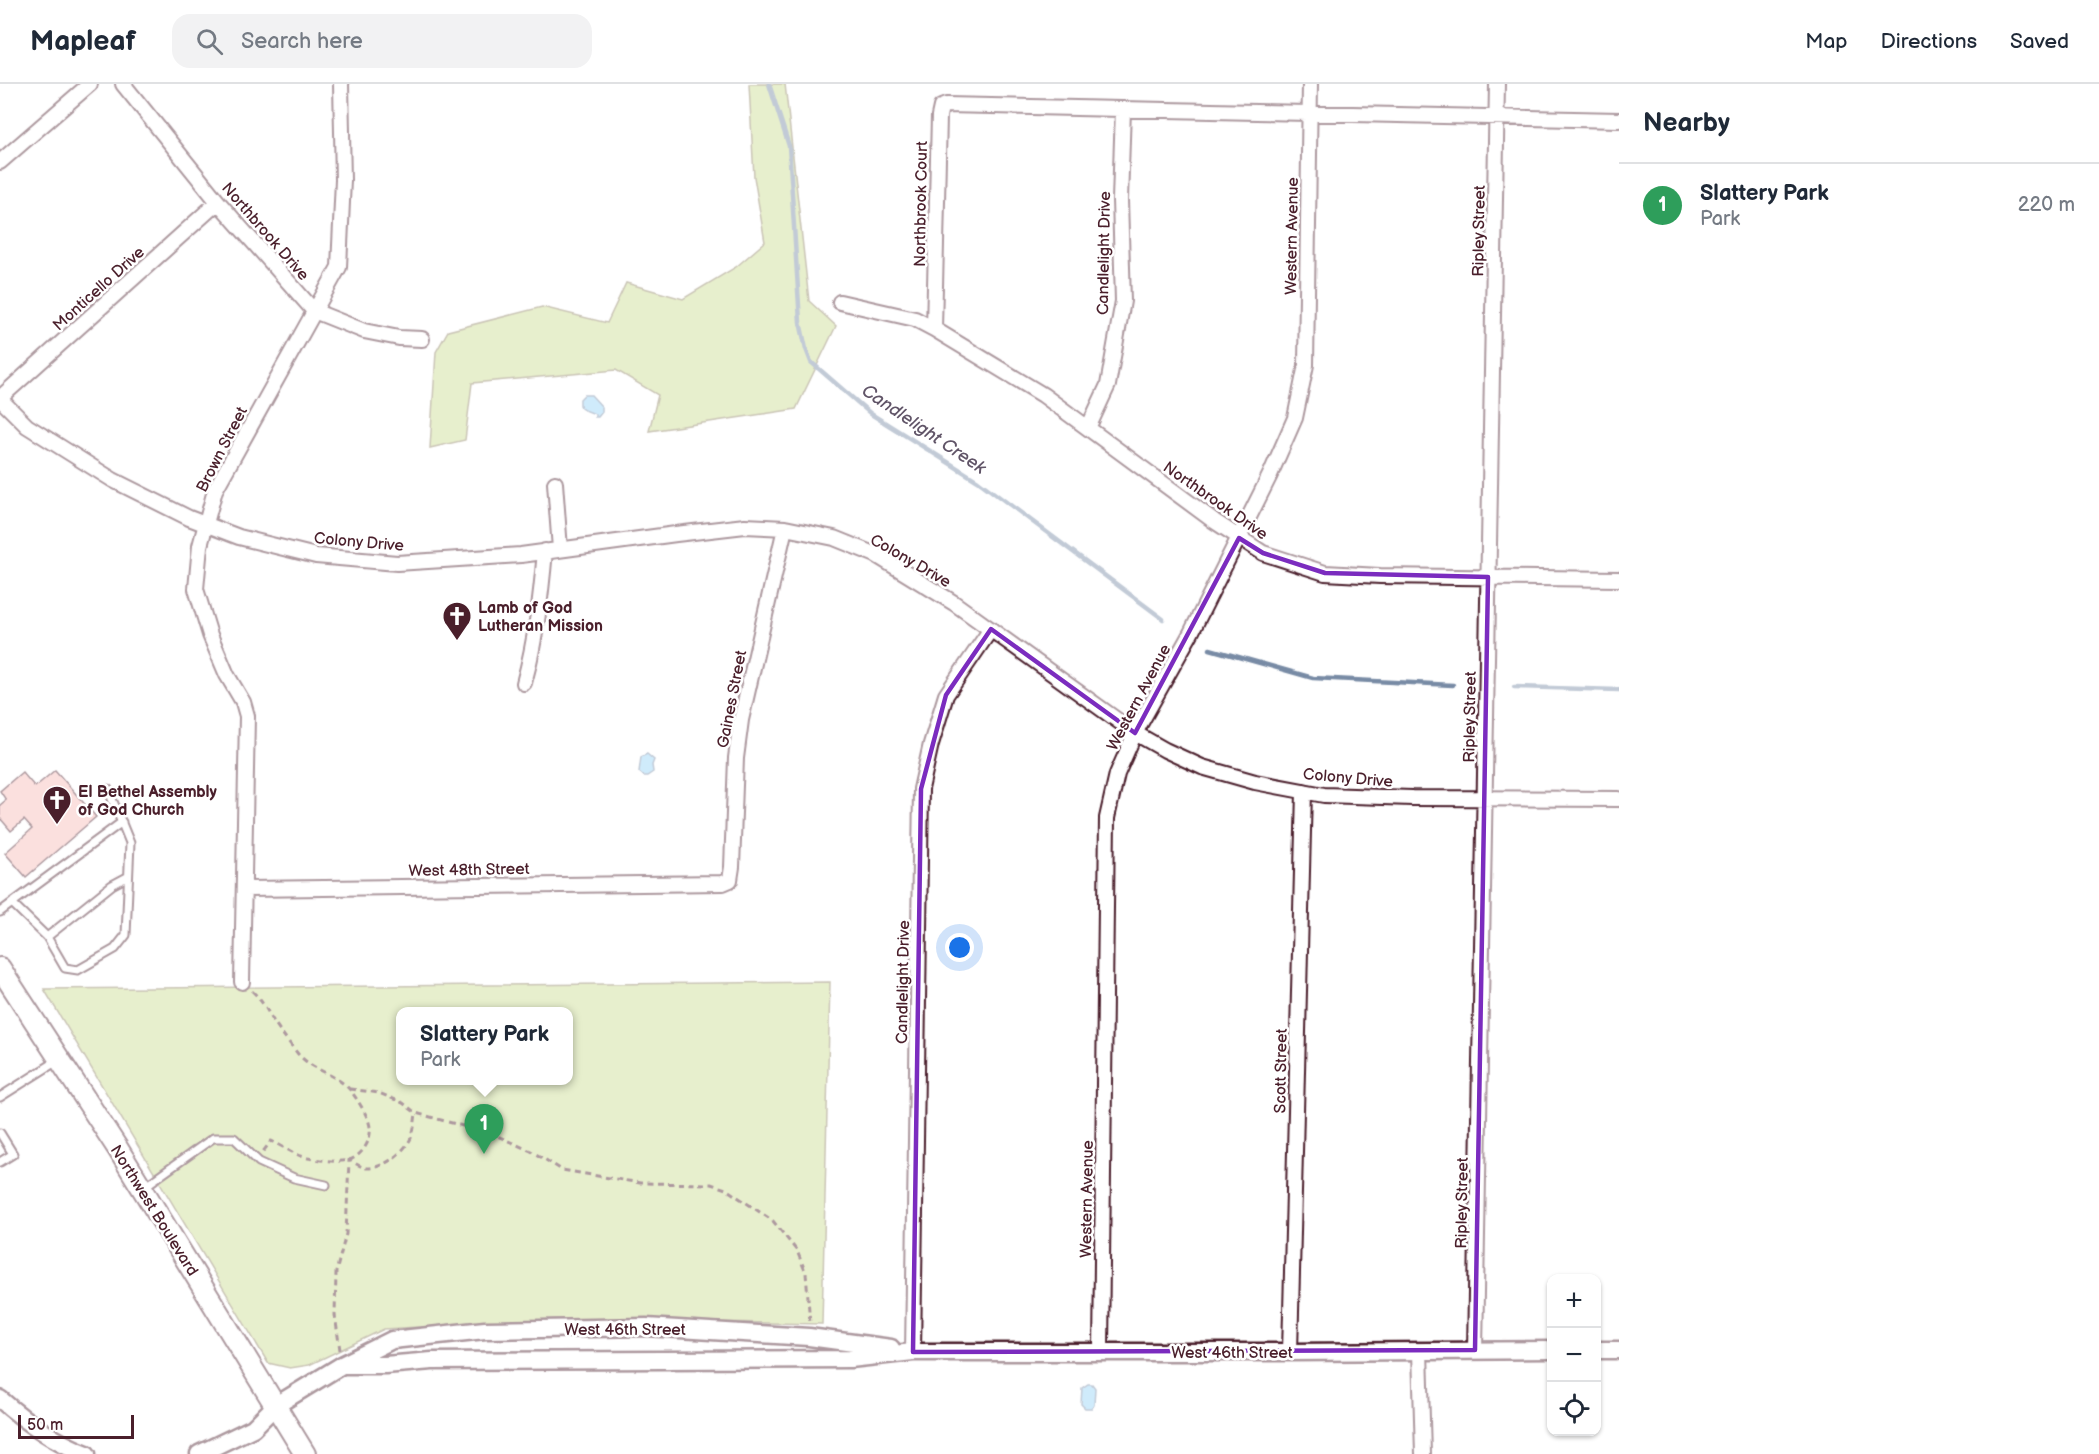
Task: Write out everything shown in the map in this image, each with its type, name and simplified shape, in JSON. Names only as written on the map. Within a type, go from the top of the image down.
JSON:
[{"type":"main road","name":"Northwest Boulevard","points":[[0,968],[142,1189],[305,1454]]},
{"type":"street","points":[[0,162],[90,84]]},
{"type":"street","name":"Northbrook Drive","points":[[123,84],[218,202],[314,311],[364,331],[399,338],[422,339]]},
{"type":"street","name":"Brown Street","points":[[242,982],[247,716],[243,702],[227,675],[210,635],[196,589],[200,546],[215,490],[339,267],[343,180],[341,84]]},
{"type":"street","name":"Western Avenue","points":[[1101,1351],[1107,818],[1117,774],[1135,733],[1191,633],[1239,538],[1270,475],[1294,418],[1306,365],[1311,84]]},
{"type":"street","name":"Ripley Street","points":[[1475,1350],[1497,84]]},
{"type":"street","name":"Northbrook Court","points":[[934,329],[941,107],[946,105],[1123,109]]},
{"type":"street","points":[[1123,109],[1619,120]]},
{"type":"street","name":"Candlelight Drive","points":[[1088,429],[1108,386],[1123,301],[1120,200],[1123,109]]},
{"type":"street","name":"Monticello Drive","points":[[0,399],[218,202]]},
{"type":"street","name":"Northbrook Drive","points":[[840,302],[915,319],[934,329],[1043,395],[1239,538],[1263,553],[1325,573],[1619,579]]},
{"type":"street","name":"Colony Drive","points":[[0,399],[27,426],[113,480],[189,518],[239,537],[316,556],[397,563],[545,551],[745,526],[785,528],[834,538],[876,555],[954,603],[1135,733],[1202,767],[1255,782],[1324,795],[1484,799],[1619,799]]},
{"type":"street","points":[[555,483],[560,549]]},
{"type":"street","name":"Gaines Street","points":[[695,883],[723,883],[730,880],[736,758],[741,720],[785,528]]},
{"type":"street","points":[[524,683],[533,649],[540,607],[545,551]]},
{"type":"street","name":"Candlelight Drive","points":[[913,1352],[921,789],[931,744],[946,696],[991,629]]},
{"type":"street","name":"Scott Street","points":[[1290,1352],[1304,791]]},
{"type":"street","name":"West 48th Street","points":[[244,889],[695,883]]},
{"type":"street","name":"West 46th Street","points":[[199,1454],[253,1428],[275,1406],[342,1365],[392,1340],[485,1330],[646,1327],[809,1337],[913,1352]]},
{"type":"street","name":"West 46th Street","points":[[342,1365],[385,1365],[432,1361],[850,1359],[913,1352],[1547,1350]]},
{"type":"street","points":[[1601,1350],[1619,1350]]},
{"type":"street","points":[[1420,1351],[1423,1454]]},
{"type":"street","points":[[0,1399],[63,1450],[87,1454]]},
{"type":"lane","points":[[12,903],[47,937],[65,968],[78,970],[115,949],[126,935],[130,843],[108,789]]},
{"type":"lane","points":[[0,912],[122,822]]},
{"type":"lane","points":[[47,937],[112,885],[127,877]]},
{"type":"lane","points":[[0,1097],[59,1060]]},
{"type":"lane","points":[[0,1133],[13,1154],[0,1162]]},
{"type":"lane","points":[[142,1189],[213,1138],[234,1138],[256,1160],[294,1178],[326,1185]]},
{"type":"path","points":[[242,982],[262,1000],[275,1024],[300,1056],[322,1073],[337,1079],[350,1089],[360,1104],[370,1127],[368,1144],[358,1155],[349,1160],[329,1161],[306,1158],[288,1152],[270,1141],[256,1160]]},
{"type":"path","points":[[350,1089],[379,1093],[403,1103],[417,1113],[495,1135],[531,1151],[562,1170],[640,1183],[711,1184],[726,1189],[773,1221],[797,1251],[806,1273],[811,1315],[809,1337]]},
{"type":"path","points":[[349,1160],[367,1168],[388,1161],[410,1140],[417,1113]]},
{"type":"path","points":[[342,1365],[335,1315],[336,1272],[346,1234],[349,1160]]},
{"type":"highlighted area","points":[[1239,538],[1263,553],[1325,573],[1488,577],[1475,1350],[913,1352],[921,789],[946,695],[991,629],[1135,733]]},
{"type":"green space","points":[[749,84],[785,84],[809,301],[836,326],[796,409],[649,431],[658,395],[616,370],[472,383],[465,440],[430,448],[436,352],[448,331],[542,307],[607,323],[626,283],[683,299],[736,267],[765,242],[754,177]]},
{"type":"green space","points":[[830,982],[822,1324],[556,1319],[384,1329],[309,1365],[290,1368],[268,1363],[44,989]]},
{"type":"water","points":[[584,395],[591,395],[602,407],[602,412],[598,417],[582,409],[580,399]]},
{"type":"water","points":[[647,754],[654,760],[653,772],[644,776],[639,772],[641,757]]},
{"type":"water","points":[[1092,1384],[1095,1388],[1092,1408],[1085,1408],[1081,1404],[1082,1388]]},
{"type":"building","name":"El Bethel Assembly of God Church","points":[[55,770],[96,817],[26,877],[5,853],[32,829],[24,820],[11,831],[0,818],[0,805],[6,800],[0,791],[22,772],[35,787]]},
{"type":"waterway","name":"Candlelight Creek","points":[[769,84],[789,146],[800,322],[811,362],[871,414],[978,481],[1163,619]]},
{"type":"waterway","name":"Candlelight Creek","points":[[1210,649],[1313,678],[1453,685]]},
{"type":"waterway","name":"Candlelight Creek","points":[[1514,687],[1619,690]]},
{"type":"place","name":"Lamb of God Lutheran Mission","points":[[457,642]]},
{"type":"place","name":"El Bethel Assembly of God Church","points":[[57,826]]},
{"type":"place","name":"Slattery Park","points":[[484,1154]]}]
